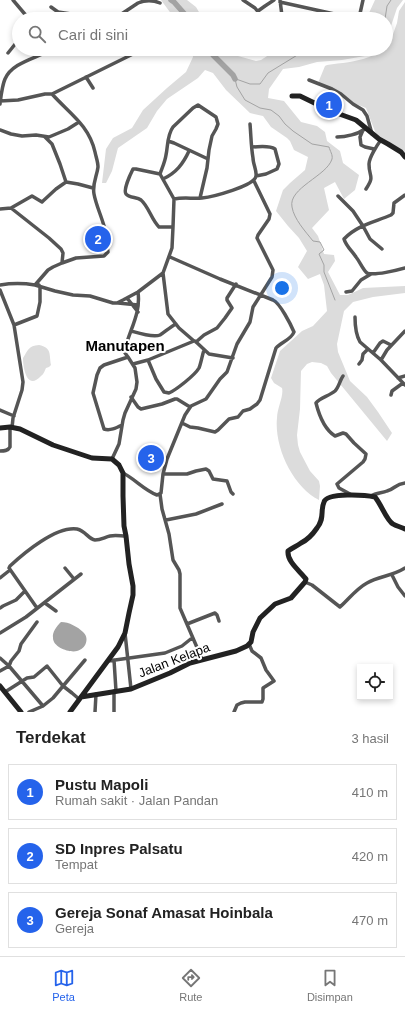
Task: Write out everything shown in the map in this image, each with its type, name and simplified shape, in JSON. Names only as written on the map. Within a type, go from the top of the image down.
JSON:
[{"type":"street","points":[[13,0],[22,12]]},
{"type":"street","points":[[243,0],[258,11],[274,0]]},
{"type":"street","points":[[360,12],[363,0]]},
{"type":"street","points":[[124,12],[141,1],[156,1],[160,3]]},
{"type":"street","points":[[281,12],[280,1],[326,12]]},
{"type":"street","points":[[51,7],[58,12]]},
{"type":"street","points":[[8,53],[12,48]]},
{"type":"street","points":[[40,56],[18,65],[11,70],[4,82],[0,102],[52,94],[129,56]]},
{"type":"street","points":[[86,77],[93,88]]},
{"type":"street","points":[[309,80],[341,94],[363,110],[367,116],[372,134]]},
{"type":"street","points":[[0,285],[37,283],[48,270],[62,262],[76,258],[104,256],[108,252],[108,247],[104,240],[104,224],[96,202],[93,188],[97,171],[97,162],[93,142],[79,122],[52,94]]},
{"type":"street","points":[[292,96],[300,96],[331,111],[356,120],[364,130],[401,152],[405,157]]},
{"type":"street","points":[[160,174],[166,154],[170,132],[192,108],[196,105],[200,106],[216,117],[218,122],[212,136],[200,198]]},
{"type":"street","points":[[0,130],[22,136],[36,135],[45,137],[53,136],[79,122]]},
{"type":"street","points":[[174,199],[200,198],[218,195],[254,181],[256,176],[250,124]]},
{"type":"street","points":[[337,137],[347,137],[364,130]]},
{"type":"street","points":[[364,130],[360,137],[361,145],[374,149]]},
{"type":"street","points":[[45,137],[52,144],[66,182]]},
{"type":"street","points":[[366,189],[371,179],[369,162],[374,149],[380,140]]},
{"type":"street","points":[[168,141],[208,159]]},
{"type":"street","points":[[252,147],[268,146],[273,148],[279,164],[277,169],[266,174],[256,176]]},
{"type":"street","points":[[164,179],[179,168],[189,151]]},
{"type":"street","points":[[117,303],[138,292],[163,273],[170,257],[173,241],[174,199],[164,179],[160,174],[133,169],[125,192],[128,195],[142,201],[159,226],[173,226]]},
{"type":"street","points":[[202,660],[180,605],[180,574],[173,560],[160,494],[162,491],[163,474],[167,459],[190,407],[208,397],[220,379],[227,372],[238,344],[250,322],[254,307],[272,278],[273,272],[257,236],[270,215],[254,181]]},
{"type":"street","points":[[0,209],[11,208],[32,196],[42,202],[66,182],[93,188]]},
{"type":"street","points":[[371,274],[365,272],[344,241],[345,238],[371,222],[392,215],[394,211],[394,203],[405,194]]},
{"type":"street","points":[[338,196],[353,211],[370,239],[382,248]]},
{"type":"street","points":[[11,208],[61,249],[63,253],[62,262]]},
{"type":"street","points":[[170,257],[277,302],[294,332],[292,336],[276,348],[260,401],[250,409],[243,411],[238,417],[228,419],[218,430],[214,432],[198,428],[190,428],[182,423]]},
{"type":"street","points":[[346,292],[352,291],[361,280],[371,274],[405,268]]},
{"type":"street","points":[[163,273],[167,312],[176,324],[211,355],[232,358]]},
{"type":"street","points":[[37,283],[40,287],[50,290],[73,295],[90,296],[108,302],[138,305]]},
{"type":"street","points":[[133,364],[148,360],[195,341],[217,328],[232,308],[227,298],[236,284]]},
{"type":"street","points":[[14,325],[36,316],[40,302],[40,287]]},
{"type":"street","points":[[0,290],[14,325],[24,385],[11,427],[10,447],[6,451],[0,451]]},
{"type":"street","points":[[112,459],[119,444],[125,413],[136,389],[137,382],[135,368],[124,349],[138,312],[138,292]]},
{"type":"street","points":[[127,298],[138,312]]},
{"type":"street","points":[[355,316],[358,338],[360,342],[381,360],[404,384],[392,391],[391,394]]},
{"type":"street","points":[[131,331],[157,336],[176,324]]},
{"type":"street","points":[[381,360],[385,352],[405,331]]},
{"type":"street","points":[[373,353],[381,342],[391,345]]},
{"type":"street","points":[[359,364],[362,360],[363,354],[368,349]]},
{"type":"street","points":[[148,360],[164,392],[168,393],[178,387],[195,372],[199,367],[204,350]]},
{"type":"street","points":[[122,425],[107,430],[103,429],[93,389],[101,367],[128,357]]},
{"type":"street","points":[[343,376],[336,390],[316,403],[323,421],[332,434],[335,436],[343,433],[346,434],[354,444],[366,454],[363,462],[337,484],[339,488],[350,494]]},
{"type":"street","points":[[398,378],[405,376]]},
{"type":"street","points":[[132,397],[141,409],[175,399],[178,399],[190,407]]},
{"type":"street","points":[[0,410],[14,416]]},
{"type":"street","points":[[0,428],[11,427],[53,445],[92,458],[112,459],[119,465],[123,473],[124,526],[134,591],[125,632],[118,647],[70,712]]},
{"type":"street","points":[[163,474],[187,474],[200,470],[207,470],[209,471],[213,480],[227,481],[233,494]]},
{"type":"street","points":[[123,473],[128,475],[149,491],[160,494]]},
{"type":"street","points":[[371,496],[389,490],[399,484],[405,483]]},
{"type":"street","points":[[305,582],[306,579],[293,564],[288,556],[288,552],[305,541],[319,527],[323,516],[325,500],[331,497],[350,494],[371,496],[377,499],[391,523],[405,529]]},
{"type":"street","points":[[166,520],[196,514],[222,504]]},
{"type":"street","points":[[0,578],[10,570],[10,566],[23,554],[52,535],[63,530],[74,529],[82,531],[94,540],[99,540],[110,536],[126,536]]},
{"type":"street","points":[[65,568],[74,579]]},
{"type":"street","points":[[305,582],[312,585],[340,606],[352,594],[366,584],[378,578],[392,575],[405,568]]},
{"type":"street","points":[[10,570],[37,608]]},
{"type":"street","points":[[0,633],[24,618],[81,574]]},
{"type":"street","points":[[392,575],[398,587],[405,596]]},
{"type":"street","points":[[234,712],[237,705],[241,703],[262,702],[263,688],[274,682],[266,670],[261,658],[252,651],[249,644],[259,619],[277,603],[291,598],[305,582]]},
{"type":"street","points":[[0,608],[16,600],[25,591]]},
{"type":"street","points":[[45,602],[56,611]]},
{"type":"street","points":[[187,624],[215,613],[220,621]]},
{"type":"street","points":[[0,671],[9,666],[11,661],[19,652],[23,641],[37,622]]},
{"type":"street","points":[[125,632],[131,689]]},
{"type":"street","points":[[107,662],[167,652],[182,646],[192,638]]},
{"type":"street","name":"Jalan Kelapa","points":[[80,698],[131,689],[190,663],[236,650],[249,644]]},
{"type":"street","points":[[0,658],[9,666],[43,706]]},
{"type":"street","points":[[29,712],[43,706],[53,698],[85,660]]},
{"type":"street","points":[[114,660],[114,712]]},
{"type":"street","points":[[5,692],[28,678],[34,677],[47,666],[63,686],[80,698]]},
{"type":"street","points":[[0,686],[21,712]]},
{"type":"street","points":[[95,712],[96,694]]},
{"type":"shaded area","points":[[161,0],[187,0],[196,7],[199,12],[170,12]]},
{"type":"shaded area","points":[[375,0],[403,0],[397,8],[393,20],[393,12],[369,12]]},
{"type":"shaded area","points":[[405,2],[405,153],[376,134],[366,108],[318,83],[325,66],[327,65],[364,59],[371,56],[393,56],[393,34],[399,11]]},
{"type":"shaded area","points":[[238,56],[256,61],[267,56],[365,56],[317,62],[299,67],[283,69],[269,89],[268,98],[284,101],[301,122],[317,126],[325,132],[327,141],[340,151],[343,163],[359,175],[355,190],[344,199],[335,182],[324,188],[329,210],[312,228],[318,236],[324,254],[334,255],[335,261],[328,272],[340,295],[348,295],[363,288],[405,286],[405,293],[373,297],[353,302],[344,311],[337,344],[338,352],[350,381],[367,397],[392,433],[387,441],[331,373],[327,366],[321,363],[312,362],[307,364],[301,371],[300,409],[297,435],[298,445],[310,471],[319,481],[319,500],[301,486],[293,476],[282,453],[277,429],[277,414],[282,395],[282,388],[274,383],[271,378],[280,351],[302,331],[313,326],[327,311],[324,285],[320,274],[308,279],[298,267],[307,251],[299,238],[276,211],[283,190],[305,170],[308,157],[294,150],[290,141],[271,127],[263,116],[250,113],[226,90],[213,73],[205,70],[198,78],[167,99],[157,111],[147,128],[118,148],[112,171],[106,183],[102,183],[106,149],[113,138],[132,128],[143,110],[186,72],[193,57]]},
{"type":"shaded area","points":[[39,345],[48,350],[51,365],[46,368],[42,375],[36,380],[32,381],[29,380],[25,372],[23,358],[30,347]]},
{"type":"shaded area","points":[[61,622],[73,625],[85,634],[87,640],[83,648],[77,651],[70,651],[58,647],[54,641],[53,634],[56,627]]},
{"type":"waterway","points":[[171,0],[183,12]]},
{"type":"waterway","points":[[386,12],[387,6],[391,0]]},
{"type":"waterway","points":[[214,56],[233,75],[235,79]]},
{"type":"waterway","points":[[236,79],[250,84],[260,84],[268,73],[296,56]]},
{"type":"waterway","points":[[235,79],[237,87],[245,100],[260,108],[271,110],[293,131],[312,144],[329,147],[332,154],[332,159],[329,165],[296,194],[292,200],[292,207],[295,216],[303,229],[313,241],[320,242],[324,250],[319,254],[335,300]]},
{"type":"place","name":"Pustu Mapoli","points":[[329,105]]},
{"type":"place","name":"SD Inpres Palsatu","points":[[98,239]]},
{"type":"place","name":"Gereja Sonaf Amasat Hoinbala","points":[[151,458]]},
{"type":"district","name":"Manutapen","points":[[125,345]]}]
